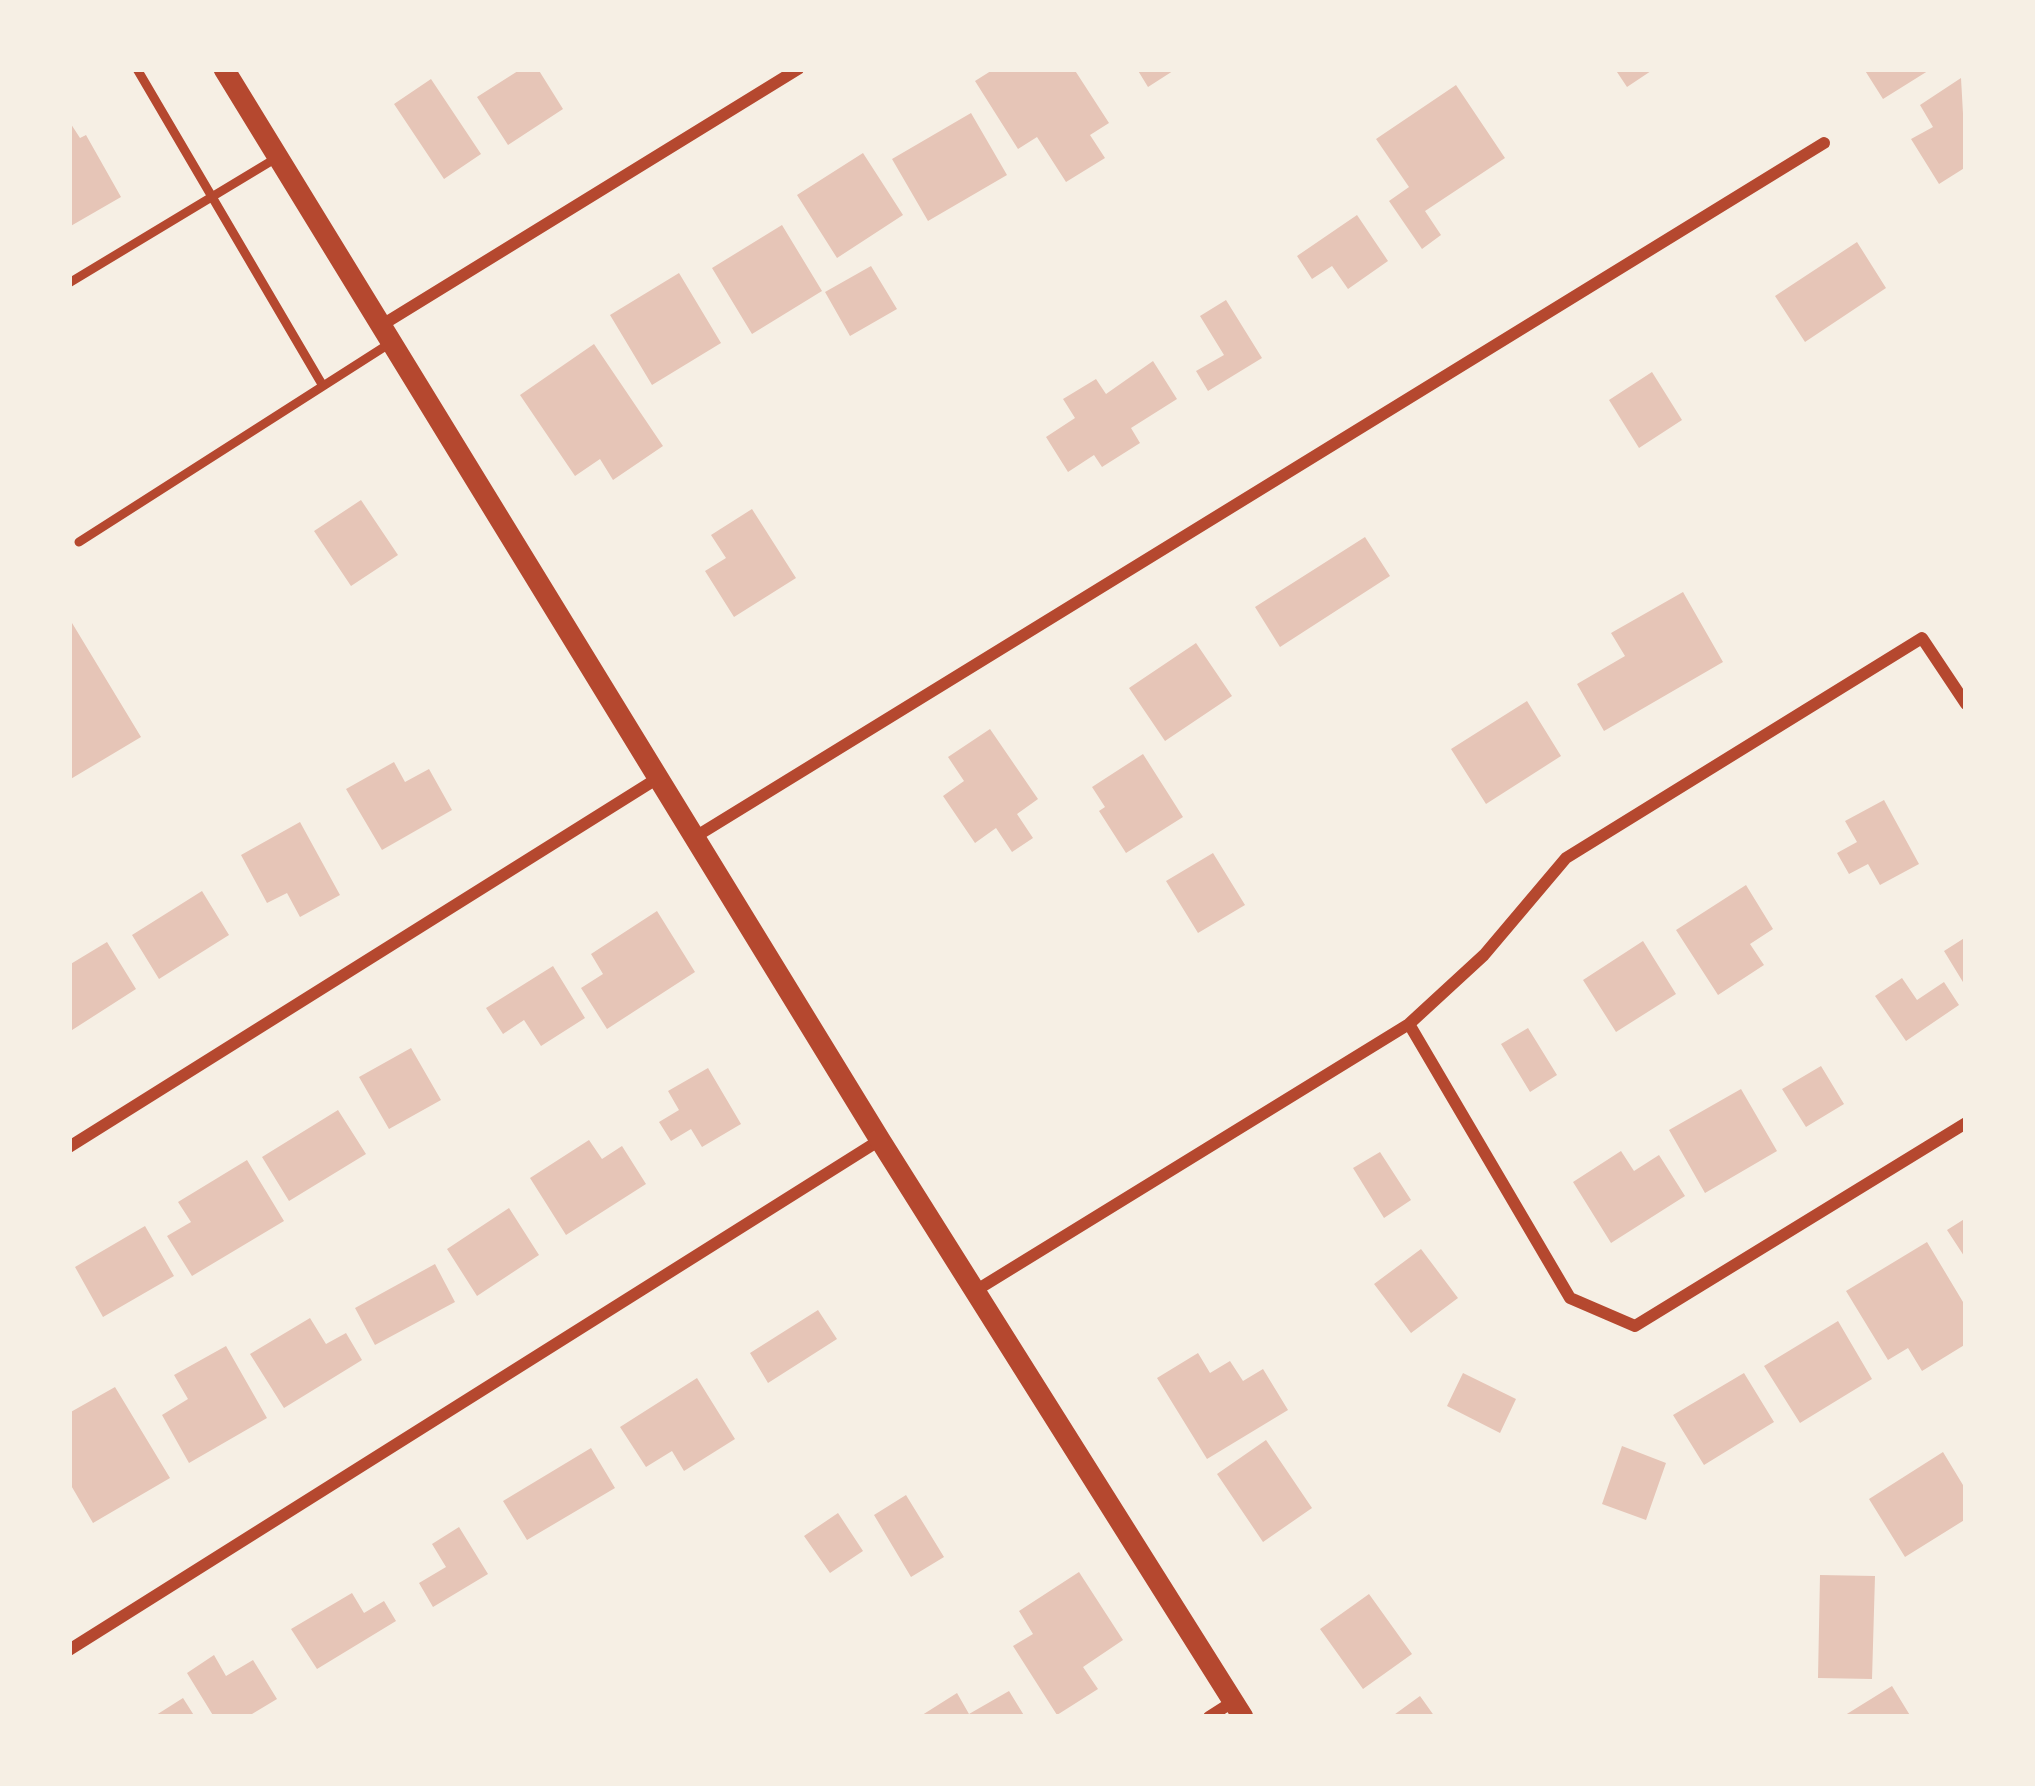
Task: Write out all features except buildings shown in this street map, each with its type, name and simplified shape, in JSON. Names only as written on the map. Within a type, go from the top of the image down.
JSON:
[{"type":"street","points":[[224,69],[880,1140],[1238,1709],[1209,1717]]},
{"type":"street","points":[[387,334],[798,69]]},
{"type":"street","points":[[694,837],[1824,143]]},
{"type":"street","points":[[975,1291],[1409,1024],[1484,955],[1566,858],[1922,638],[1966,704]]},
{"type":"street","points":[[69,1148],[658,778]]},
{"type":"street","points":[[1409,1024],[1570,1298],[1635,1326],[1966,1124]]},
{"type":"street","points":[[69,1650],[880,1140]]},
{"type":"lane","points":[[137,69],[322,386]]},
{"type":"lane","points":[[69,283],[278,157]]},
{"type":"lane","points":[[79,542],[322,386],[387,334]]}]
